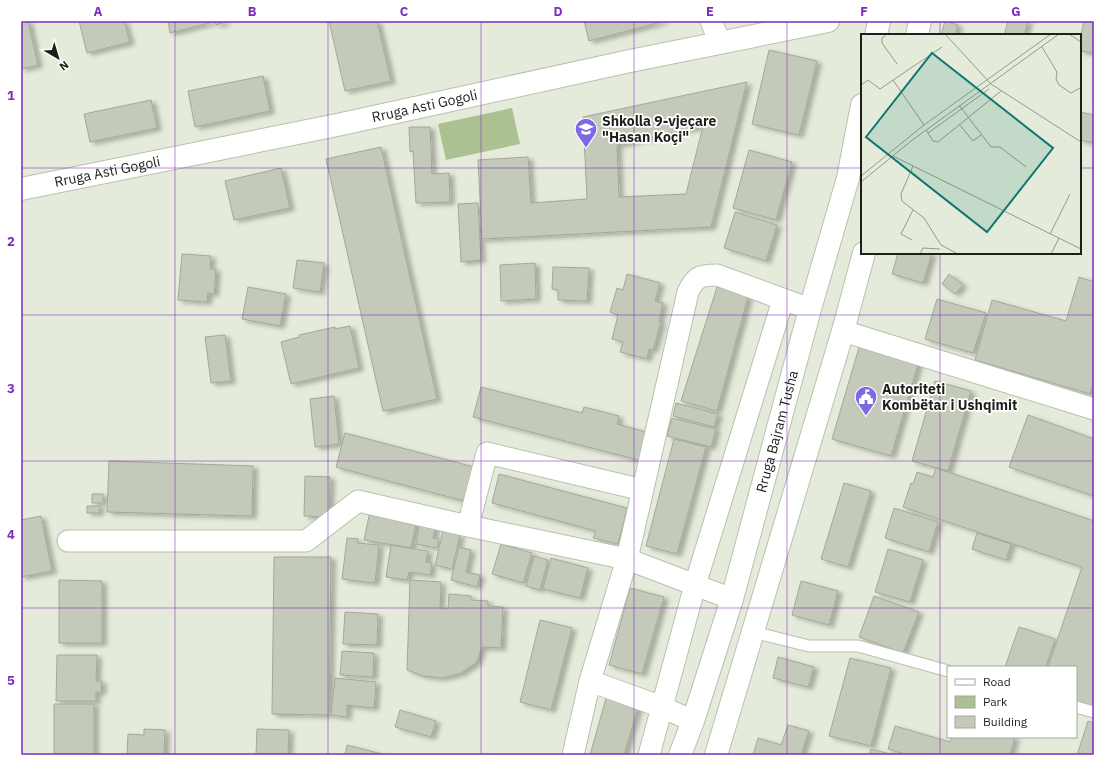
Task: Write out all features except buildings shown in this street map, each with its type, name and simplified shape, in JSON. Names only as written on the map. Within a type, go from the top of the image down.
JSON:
[{"type":"main road","name":"Rruga Asti Gogoli","points":[[21,189],[337,125],[828,21]]},
{"type":"main road","points":[[876,34],[879,21]]},
{"type":"main road","points":[[917,34],[920,21]]},
{"type":"main road","name":"Rruga Bajram Tusha","points":[[680,755],[693,721],[732,599],[810,309],[848,178],[861,110]]},
{"type":"main road","points":[[716,755],[843,331],[864,254]]},
{"type":"street","points":[[711,21],[720,43]]},
{"type":"street","points":[[573,755],[590,681],[627,559],[688,292],[694,281],[705,275],[717,275],[810,309]]},
{"type":"street","points":[[649,755],[694,585],[783,300]]},
{"type":"street","points":[[843,331],[1094,409]]},
{"type":"street","points":[[468,526],[487,453],[643,490]]},
{"type":"street","points":[[68,541],[306,541],[358,501],[468,526],[627,559],[732,599]]},
{"type":"street","points":[[590,681],[662,707],[693,721]]},
{"type":"lane","points":[[754,632],[809,646],[858,646],[947,671]]},
{"type":"lane","points":[[1077,707],[1094,712]]},
{"type":"green space","points":[[512,108],[520,144],[446,160],[438,124]]},
{"type":"place","name":"Shkolla 9-vjeçare \"Hasan Koçi\"","points":[[586,148]]},
{"type":"place","name":"Autoriteti Kombëtar i Ushqimit","points":[[866,416]]}]
